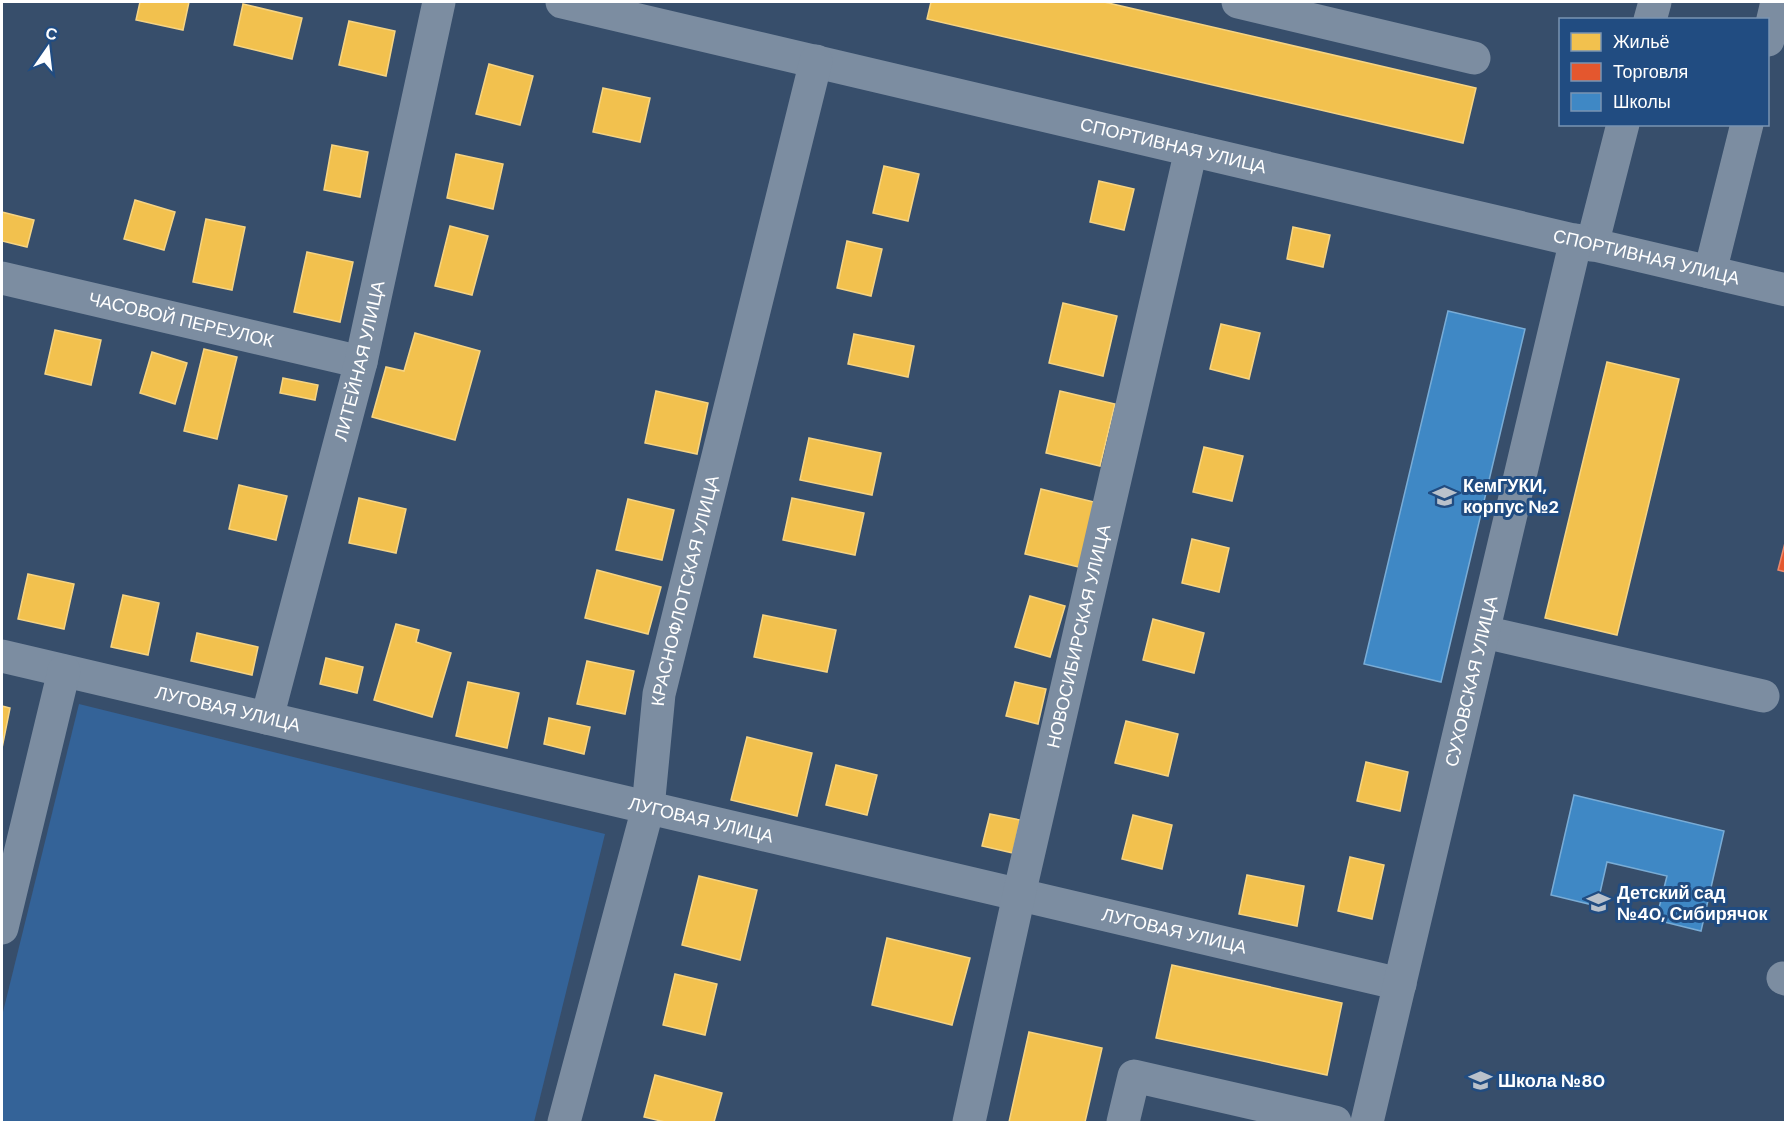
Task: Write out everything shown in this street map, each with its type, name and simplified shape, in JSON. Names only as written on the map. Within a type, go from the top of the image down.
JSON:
[{"type":"street","name":"ЛИТЕЙНАЯ УЛИЦА","points":[[267,718],[361,362],[439,2]]},
{"type":"street","name":"СПОРТИВНАЯ УЛИЦА","points":[[565,2],[1785,290]]},
{"type":"street","points":[[1238,2],[1474,58]]},
{"type":"street","points":[[1651,18],[1655,2]]},
{"type":"street","points":[[1769,32],[1777,2]]},
{"type":"street","name":"КРАСНОФЛОТСКАЯ УЛИЦА","points":[[564,1122],[648,808],[659,694],[816,61]]},
{"type":"street","name":"СУХОВСКАЯ УЛИЦА","points":[[1367,1122],[1484,632],[1584,242],[1622,126]]},
{"type":"street","points":[[1710,272],[1746,126]]},
{"type":"street","name":"НОВОСИБИРСКАЯ УЛИЦА","points":[[969,1122],[1191,150]]},
{"type":"street","name":"ЧАСОВОЙ ПЕРЕУЛОК","points":[[2,278],[361,362]]},
{"type":"street","points":[[1484,632],[1763,696]]},
{"type":"street","name":"ЛУГОВАЯ УЛИЦА","points":[[2,656],[1400,984]]},
{"type":"street","points":[[2,928],[64,671]]},
{"type":"street","points":[[1123,1122],[1134,1076],[1228,1110],[1335,1122]]},
{"type":"shaded area","points":[[79,704],[605,834],[534,1122],[2,1122],[2,1016]]},
{"type":"building: Жильё","points":[[140,2],[189,2],[183,30],[136,20]]},
{"type":"building: Жильё","points":[[931,2],[1104,2],[1476,88],[1463,143],[927,19]]},
{"type":"building: Жильё","points":[[243,4],[302,18],[292,59],[234,45]]},
{"type":"building: Жильё","points":[[349,21],[395,31],[386,76],[339,65]]},
{"type":"building: Жильё","points":[[489,64],[533,76],[520,125],[476,114]]},
{"type":"building: Жильё","points":[[603,88],[650,98],[640,142],[593,132]]},
{"type":"building: Жильё","points":[[332,145],[368,152],[360,197],[324,190]]},
{"type":"building: Жильё","points":[[456,154],[503,164],[493,209],[447,198]]},
{"type":"building: Жильё","points":[[884,166],[919,174],[908,221],[873,213]]},
{"type":"building: Жильё","points":[[1099,181],[1134,189],[1124,230],[1090,222]]},
{"type":"building: Жильё","points":[[135,200],[175,212],[164,250],[124,239]]},
{"type":"building: Жильё","points":[[2,212],[34,220],[27,247],[2,241]]},
{"type":"building: Жильё","points":[[206,219],[245,227],[232,290],[193,282]]},
{"type":"building: Жильё","points":[[450,226],[488,236],[472,295],[435,286]]},
{"type":"building: Жильё","points":[[1293,227],[1330,235],[1323,267],[1287,259]]},
{"type":"building: Жильё","points":[[847,241],[882,249],[871,296],[837,288]]},
{"type":"building: Жильё","points":[[307,252],[353,262],[340,322],[294,312]]},
{"type":"building: Жильё","points":[[1063,303],[1117,316],[1103,376],[1049,363]]},
{"type":"building: Жильё","points":[[1221,324],[1260,333],[1249,379],[1210,369]]},
{"type":"building: Жильё","points":[[55,330],[101,340],[91,385],[45,374]]},
{"type":"building: Жильё","points":[[415,333],[480,351],[455,440],[372,417],[386,367],[404,371]]},
{"type":"building: Жильё","points":[[854,334],[914,346],[908,377],[848,364]]},
{"type":"building: Жильё","points":[[204,349],[237,357],[217,439],[184,431]]},
{"type":"building: Жильё","points":[[152,352],[187,363],[175,404],[140,393]]},
{"type":"building: Жильё","points":[[1607,362],[1679,379],[1617,635],[1545,618]]},
{"type":"building: Жильё","points":[[283,378],[318,385],[315,400],[280,393]]},
{"type":"building: Жильё","points":[[656,391],[708,403],[697,454],[645,443]]},
{"type":"building: Жильё","points":[[1060,391],[1115,404],[1100,466],[1046,453]]},
{"type":"building: Жильё","points":[[809,438],[881,453],[872,495],[800,480]]},
{"type":"building: Жильё","points":[[1204,447],[1243,456],[1232,501],[1193,492]]},
{"type":"building: Жильё","points":[[239,485],[287,496],[276,540],[229,529]]},
{"type":"building: Жильё","points":[[1041,489],[1098,503],[1083,568],[1025,554]]},
{"type":"building: Жильё","points":[[359,498],[406,509],[396,553],[349,543]]},
{"type":"building: Жильё","points":[[792,498],[864,513],[855,555],[783,540]]},
{"type":"building: Жильё","points":[[628,499],[674,510],[662,560],[616,550]]},
{"type":"building: Жильё","points":[[1192,539],[1229,548],[1219,592],[1182,583]]},
{"type":"building: Жильё","points":[[597,570],[661,587],[648,634],[585,618]]},
{"type":"building: Жильё","points":[[28,574],[74,584],[64,629],[18,619]]},
{"type":"building: Жильё","points":[[123,595],[159,603],[148,655],[111,647]]},
{"type":"building: Жильё","points":[[1030,596],[1065,606],[1050,657],[1015,647]]},
{"type":"building: Жильё","points":[[763,615],[836,630],[827,672],[754,657]]},
{"type":"building: Жильё","points":[[1153,619],[1204,633],[1194,673],[1143,660]]},
{"type":"building: Жильё","points":[[396,624],[419,630],[416,642],[451,653],[432,717],[374,700]]},
{"type":"building: Жильё","points":[[197,633],[258,647],[252,675],[191,661]]},
{"type":"building: Жильё","points":[[326,658],[363,667],[357,693],[320,684]]},
{"type":"building: Жильё","points":[[587,661],[634,671],[625,714],[577,704]]},
{"type":"building: Жильё","points":[[468,682],[519,693],[507,748],[456,736]]},
{"type":"building: Жильё","points":[[1015,682],[1046,689],[1038,724],[1006,716]]},
{"type":"building: Жильё","points":[[2,706],[10,708],[2,748]]},
{"type":"building: Жильё","points":[[549,718],[590,727],[584,754],[544,744]]},
{"type":"building: Жильё","points":[[1126,721],[1178,734],[1168,776],[1115,763]]},
{"type":"building: Жильё","points":[[747,737],[812,753],[797,816],[731,800]]},
{"type":"building: Жильё","points":[[1366,762],[1408,772],[1400,811],[1357,801]]},
{"type":"building: Жильё","points":[[836,765],[877,775],[867,815],[826,805]]},
{"type":"building: Жильё","points":[[990,814],[1020,820],[1013,853],[982,846]]},
{"type":"building: Жильё","points":[[1133,815],[1172,825],[1162,869],[1122,859]]},
{"type":"building: Жильё","points":[[1350,857],[1384,865],[1372,919],[1338,911]]},
{"type":"building: Жильё","points":[[1247,875],[1304,886],[1297,926],[1239,914]]},
{"type":"building: Жильё","points":[[699,876],[757,890],[740,960],[682,945]]},
{"type":"building: Жильё","points":[[887,938],[970,958],[952,1025],[872,1005]]},
{"type":"building: Жильё","points":[[1172,965],[1342,1003],[1327,1075],[1156,1038]]},
{"type":"building: Жильё","points":[[675,974],[717,984],[705,1035],[663,1025]]},
{"type":"building: Жильё","points":[[1029,1032],[1102,1048],[1085,1122],[1009,1122]]},
{"type":"building: Жильё","points":[[655,1075],[722,1093],[714,1122],[665,1122],[644,1117]]},
{"type":"building: Торговля","points":[[1786,539],[1786,572],[1778,570]]},
{"type":"building: Школы","name":"КемГУКИ, корпус №2","points":[[1448,311],[1525,329],[1441,682],[1364,664]]},
{"type":"building: Школы","points":[[1574,795],[1724,831],[1701,931],[1656,920],[1667,876],[1607,862],[1597,906],[1551,895]]},
{"type":"place","name":"КемГУКИ, корпус №2","points":[[1445,496]]},
{"type":"place","name":"Детский сад №40, Сибирячок","points":[[1599,903]]},
{"type":"place","name":"Школа №80","points":[[1480,1081]]}]
